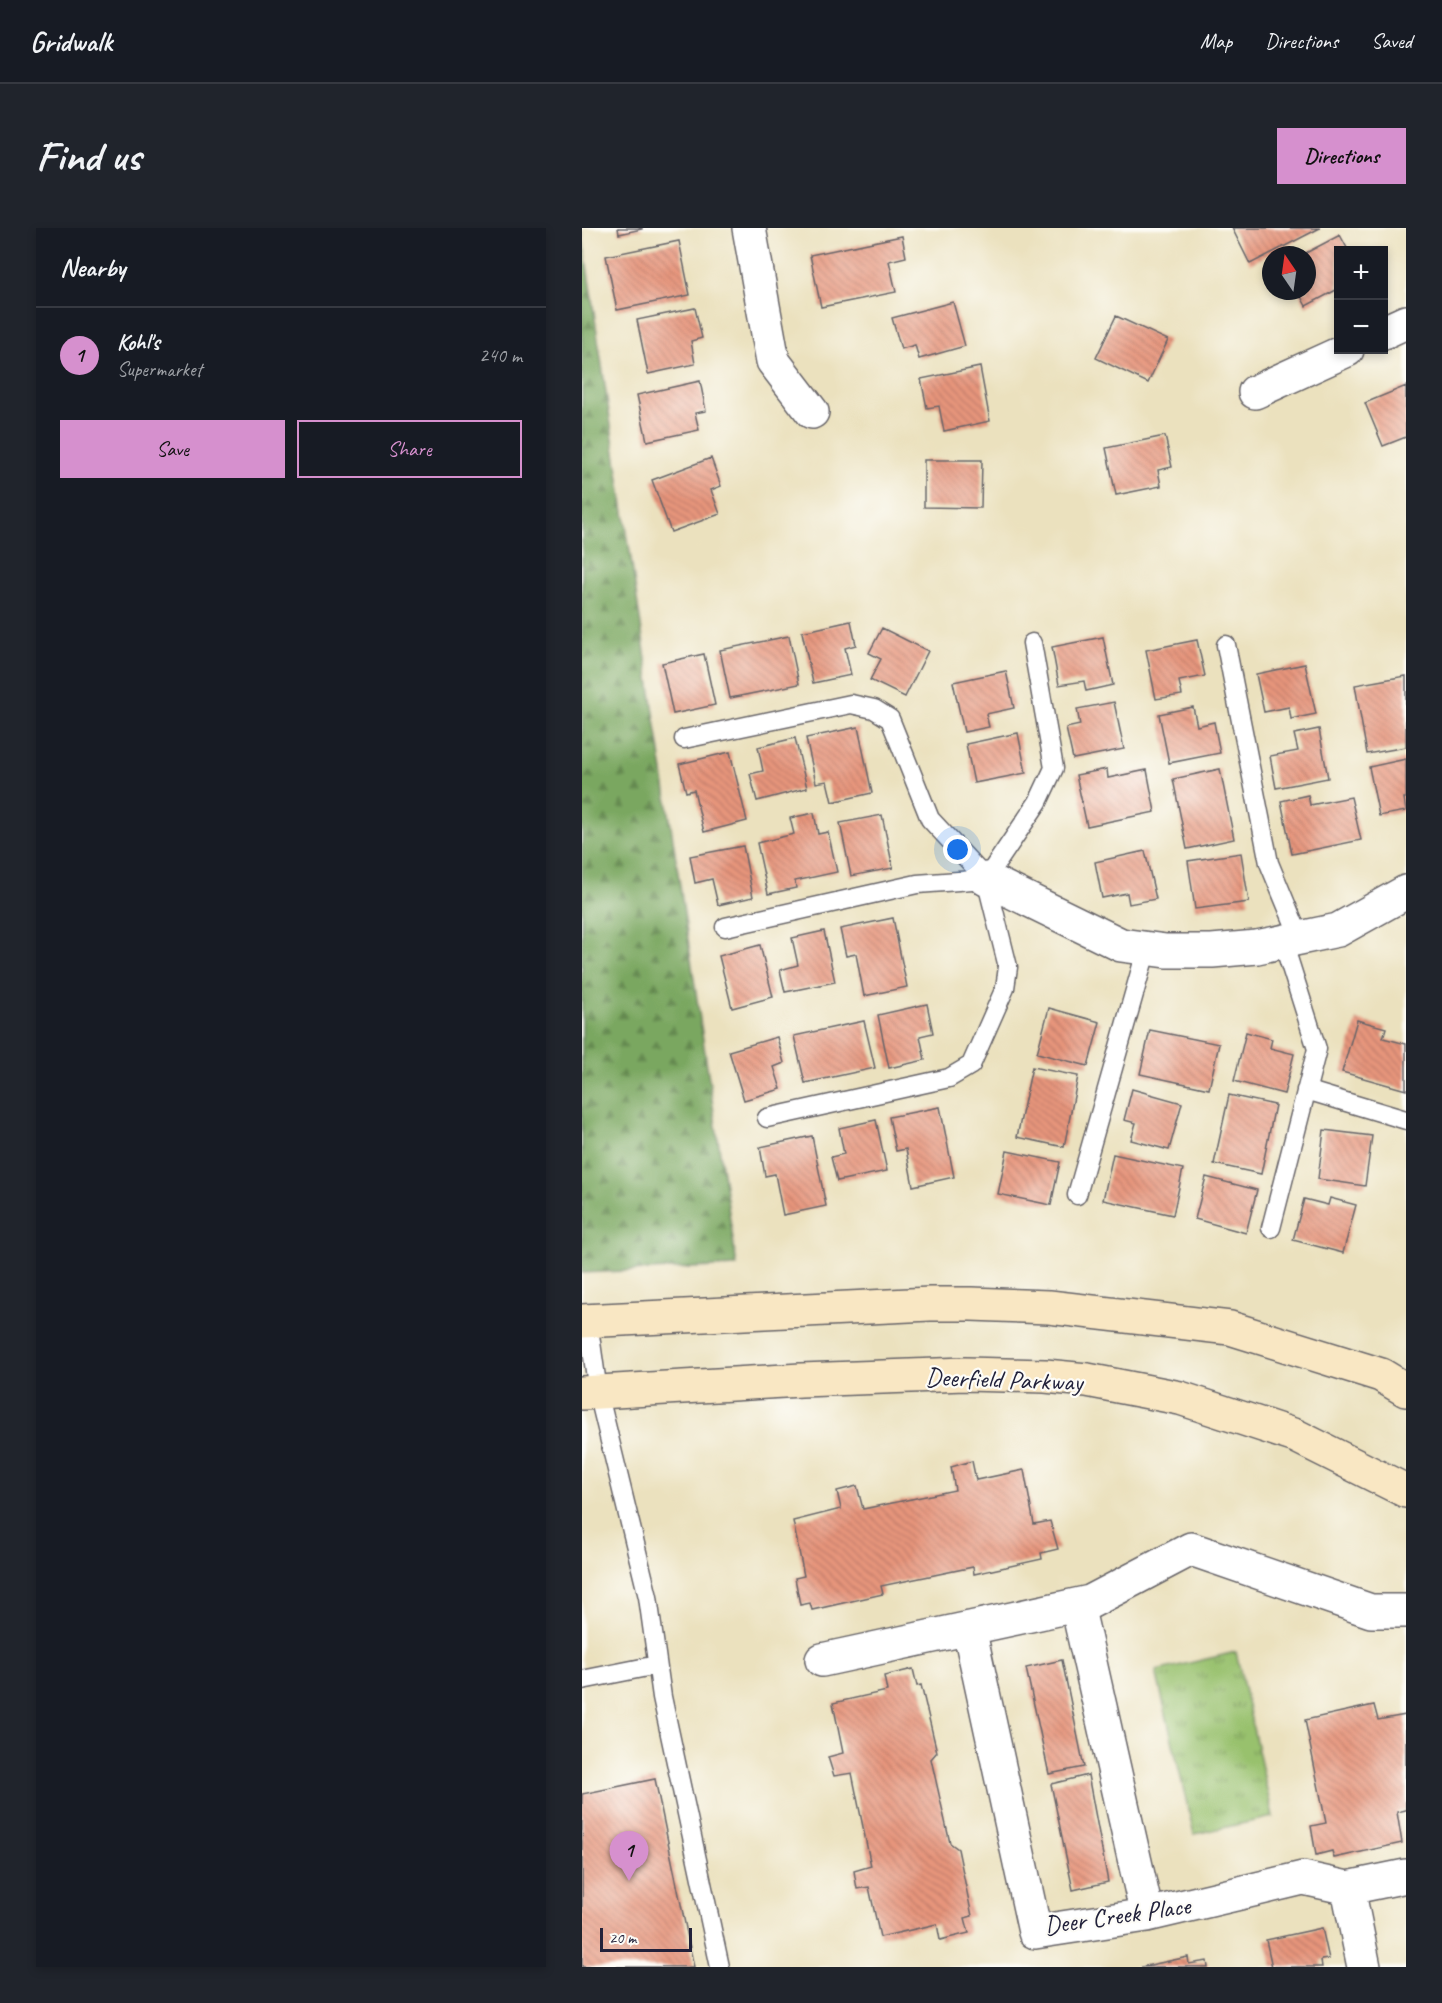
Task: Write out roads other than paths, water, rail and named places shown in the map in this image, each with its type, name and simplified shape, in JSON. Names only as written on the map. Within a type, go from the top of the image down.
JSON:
[{"type":"main road","points":[[585,1321],[930,1304],[1049,1307],[1230,1328],[1381,1375],[1406,1390]]},
{"type":"main road","name":"Deerfield Parkway","points":[[590,1392],[801,1380],[965,1374],[1045,1376],[1087,1380],[1180,1398],[1296,1436],[1406,1491]]},
{"type":"street","points":[[748,228],[773,361],[812,412]]},
{"type":"street","points":[[1388,330],[1406,322]]},
{"type":"street","points":[[1255,392],[1338,354]]},
{"type":"street","points":[[986,879],[1121,945],[1166,951],[1212,951],[1257,947],[1338,930],[1406,892]]},
{"type":"street","points":[[822,1660],[1090,1602],[1191,1550],[1371,1611],[1406,1611]]},
{"type":"street","points":[[1077,1605],[1147,1915]]},
{"type":"street","name":"Deer Creek Place","points":[[969,1628],[1035,1932],[1147,1915],[1303,1878],[1348,1888]]},
{"type":"street","points":[[1364,1967],[1348,1888],[1406,1876]]},
{"type":"lane","points":[[986,879],[1038,802],[1054,768],[1032,643]]},
{"type":"lane","points":[[1226,645],[1269,863],[1292,940],[1317,1049],[1270,1228]]},
{"type":"lane","points":[[684,739],[851,704],[874,709],[890,719],[930,819],[986,879],[1008,967],[1005,988],[971,1065],[949,1078],[767,1118]]},
{"type":"lane","points":[[725,927],[917,884],[986,879]]},
{"type":"lane","points":[[1077,1195],[1147,948]]},
{"type":"lane","points":[[1306,1090],[1406,1120]]},
{"type":"lane","points":[[585,1321],[590,1392],[648,1597],[662,1697],[720,1967]]},
{"type":"lane","points":[[582,1680],[657,1665]]},
{"type":"place","name":"Kohl's","points":[[629,1881]]}]
